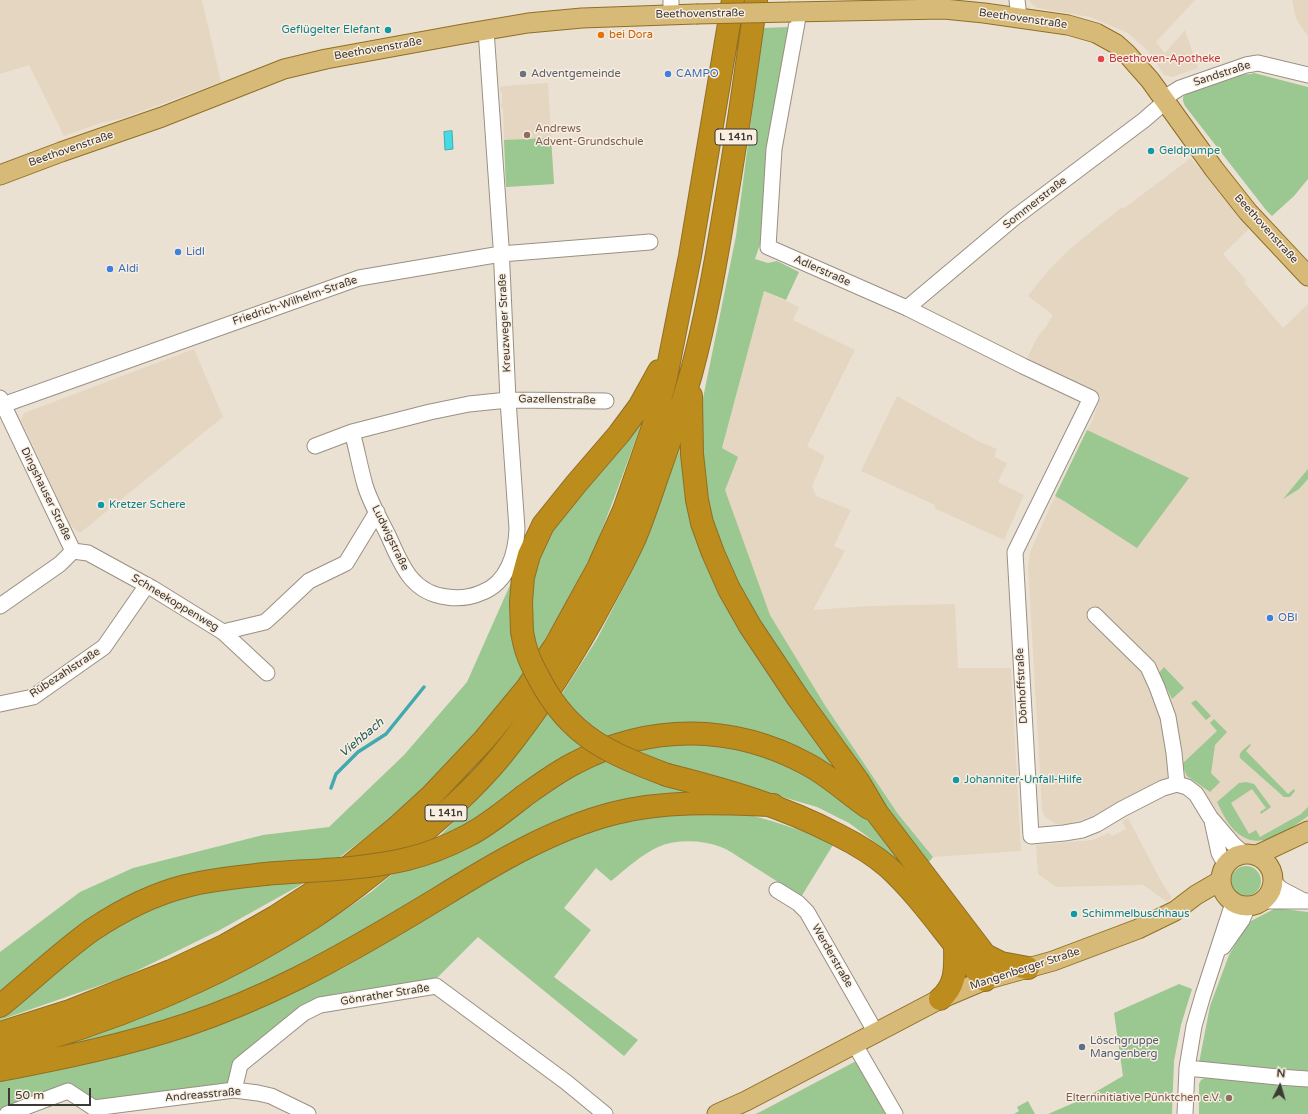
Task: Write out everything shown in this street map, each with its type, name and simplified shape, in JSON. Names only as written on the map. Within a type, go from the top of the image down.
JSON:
[{"type":"highway","name":"L 141n","points":[[0,1033],[77,1008],[171,971],[226,945],[275,917],[335,878],[432,796],[484,740],[527,688],[555,646],[598,568],[635,482],[653,428],[673,346],[734,0]]},
{"type":"highway","name":"L 141n","points":[[0,1052],[32,1044],[127,1011],[194,984],[251,955],[310,920],[368,878],[466,794],[521,732],[568,663],[621,568],[648,505],[672,436],[691,372],[714,274],[738,130],[756,0]]},
{"type":"highway","points":[[673,346],[639,407],[619,434],[542,525],[531,548],[524,573],[521,602],[522,631],[526,652],[530,662],[551,700],[569,721],[600,745],[631,762],[667,775],[724,789],[773,805],[812,821],[857,845],[882,862],[898,877],[937,920],[968,962],[985,980]]},
{"type":"highway","points":[[691,372],[691,436],[694,483],[702,523],[712,553],[729,589],[750,626],[798,698],[858,781],[877,813],[985,955],[1001,963],[1028,968]]},
{"type":"highway","points":[[0,1006],[92,930],[136,906],[185,886],[211,881],[264,874],[382,864],[407,859],[429,852],[468,836],[495,819],[549,778],[574,763],[599,751],[629,741],[654,735],[705,733],[743,739],[768,746],[791,756],[828,776],[877,813]]},
{"type":"highway","points":[[0,1070],[120,1044],[185,1026],[247,1002],[297,979],[343,954],[502,860],[533,844],[580,824],[616,813],[669,804],[719,803],[773,805]]},
{"type":"highway","points":[[940,999],[946,994],[954,978],[955,944]]},
{"type":"highway","points":[[985,955],[985,980]]},
{"type":"main road","name":"Beethovenstraße","points":[[0,174],[162,117],[284,69],[373,50],[528,23],[671,7],[696,14],[1018,9],[1096,33],[1116,44],[1127,54],[1150,80],[1168,97],[1214,169],[1248,212],[1308,276]]},
{"type":"main road","points":[[1250,854],[1308,832]]},
{"type":"main road","points":[[1272,875],[1308,832]]},
{"type":"main road","points":[[1236,892],[1268,896],[1272,889],[1272,875],[1263,858],[1250,854]]},
{"type":"main road","name":"Mangenberger Straße","points":[[717,1114],[746,1101],[855,1045],[940,999],[985,980],[1053,961],[1138,929],[1175,911],[1196,896],[1236,892],[1236,856],[1250,854]]},
{"type":"street","name":"Adlerstraße","points":[[795,12],[774,149],[768,247],[907,308],[1091,398]]},
{"type":"street","name":"Kreuzweger Straße","points":[[473,596],[496,586],[500,581],[507,571],[517,541],[501,254],[486,30]]},
{"type":"street","name":"Sandstraße","points":[[1168,97],[1180,88],[1251,63],[1265,64],[1308,75]]},
{"type":"street","name":"Sommerstraße","points":[[907,308],[1014,218],[1144,120],[1168,97]]},
{"type":"street","name":"Friedrich-Wilhelm-Straße","points":[[1,403],[359,278],[501,254],[650,242]]},
{"type":"street","name":"Dönhoffstraße","points":[[1091,398],[1015,552],[1031,836],[1082,830],[1097,824],[1163,788],[1177,784]]},
{"type":"street","name":"Gazellenstraße","points":[[508,400],[606,401]]},
{"type":"street","points":[[315,446],[352,432],[430,412],[469,404],[508,400]]},
{"type":"street","name":"Dingshauser Straße","points":[[0,606],[60,564],[73,551],[1,403]]},
{"type":"street","name":"Ludwigstraße","points":[[352,432],[365,486],[402,566],[414,582],[433,595],[454,598],[473,596]]},
{"type":"street","points":[[224,632],[265,622],[309,581],[346,563],[377,512]]},
{"type":"street","name":"Schneekoppenweg","points":[[73,551],[88,553],[224,632],[267,673]]},
{"type":"street","name":"Rübezahlstraße","points":[[0,704],[33,696],[104,647],[147,586]]},
{"type":"street","points":[[1095,615],[1148,667],[1158,687],[1168,717],[1174,752],[1177,784],[1196,794],[1210,816],[1233,844],[1250,854]]},
{"type":"street","points":[[1185,1114],[1187,1068],[1198,1010],[1236,892],[1220,852],[1210,816]]},
{"type":"street","points":[[1272,875],[1281,889],[1305,901]]},
{"type":"street","name":"Werderstraße","points":[[777,890],[798,903],[807,912],[876,1033]]},
{"type":"street","points":[[1236,892],[1277,902],[1305,901]]},
{"type":"street","name":"Gönrather Straße","points":[[234,1090],[240,1065],[311,1009],[320,1005],[436,986],[566,1082],[605,1114]]},
{"type":"street","points":[[855,1045],[895,1114]]},
{"type":"street","points":[[1187,1068],[1308,1078]]},
{"type":"street","name":"Andreasstraße","points":[[7,1114],[68,1091],[94,1108],[234,1090],[271,1096],[308,1114]]},
{"type":"shaded area","points":[[0,0],[202,0],[221,82],[123,118],[98,124],[64,136],[29,65],[0,74]]},
{"type":"shaded area","points":[[1029,0],[1195,0],[1156,42],[1165,53],[1185,30],[1198,68],[1172,77],[1164,75],[1148,51],[1128,33],[1090,17],[1037,8]]},
{"type":"shaded area","points":[[1292,0],[1308,0],[1308,36],[1296,18]]},
{"type":"shaded area","name":"Andrews Advent-Grundschule","points":[[548,83],[554,184],[506,187],[503,109],[501,108],[502,93],[500,92],[500,88],[502,86]]},
{"type":"shaded area","points":[[1191,158],[1249,229],[1223,254],[1246,280],[1244,282],[1283,328],[1308,304],[1308,822],[1253,850],[1246,848],[1224,823],[1213,805],[1200,789],[1164,782],[1093,816],[1068,824],[1056,824],[1045,817],[1042,810],[1028,566],[1030,552],[1092,421],[1101,396],[1030,360],[1028,356],[1038,336],[1053,315],[1028,296],[1047,272],[1072,247],[1122,207],[1123,209]]},
{"type":"shaded area","points":[[764,291],[799,307],[793,320],[855,350],[807,446],[825,456],[812,486],[816,496],[851,510],[834,546],[845,551],[813,610],[869,606],[955,604],[958,668],[1011,668],[1021,851],[933,857],[898,814],[826,707],[770,615],[724,490],[737,457],[722,448]]},
{"type":"shaded area","points":[[194,349],[223,417],[80,533],[70,525],[21,420],[24,413]]},
{"type":"shaded area","points":[[897,396],[980,442],[997,449],[994,457],[1007,463],[998,482],[1024,495],[1004,540],[934,508],[935,505],[861,471]]},
{"type":"shaded area","points":[[1128,818],[1161,881],[1172,898],[1167,902],[1143,885],[1056,887],[1038,874],[1036,845],[1092,840],[1109,833],[1112,836],[1126,829],[1122,821]]},
{"type":"green space","points":[[789,27],[763,235],[755,259],[768,263],[777,261],[799,272],[786,300],[764,291],[722,448],[738,457],[725,490],[770,615],[826,707],[898,814],[933,857],[928,863],[758,628],[705,511],[700,413],[736,236],[763,28]]},
{"type":"green space","points":[[1254,73],[1308,87],[1308,179],[1294,196],[1272,216],[1185,106],[1183,101],[1183,97],[1186,94],[1235,75]]},
{"type":"green space","points":[[551,138],[554,184],[506,187],[504,140]]},
{"type":"green space","points":[[648,406],[595,548],[537,653],[534,645],[529,586],[549,529]]},
{"type":"green space","points":[[1087,430],[1189,478],[1137,548],[1055,496]]},
{"type":"green space","points":[[681,447],[695,516],[852,783],[780,743],[609,740],[584,722],[560,697],[597,639],[628,579]]},
{"type":"green space","points":[[1308,469],[1308,479],[1299,489],[1283,499]]},
{"type":"green space","points":[[514,576],[525,673],[473,738],[404,808],[336,860],[188,877],[0,995],[0,952],[80,892],[133,868],[263,835],[329,827],[404,755],[467,682]]},
{"type":"green space","points":[[1164,667],[1184,688],[1172,699],[1159,673]]},
{"type":"green space","points":[[1196,700],[1211,716],[1206,720],[1191,703]]},
{"type":"green space","points":[[548,713],[586,749],[478,818],[435,841],[494,780]]},
{"type":"green space","points":[[1214,719],[1227,732],[1215,745],[1211,773],[1220,782],[1210,792],[1187,776],[1182,764],[1217,731],[1210,723]]},
{"type":"green space","points":[[682,740],[774,755],[847,798],[877,828],[943,905],[879,845],[849,823],[817,807],[670,767],[626,747]]},
{"type":"green space","points":[[1250,744],[1251,745],[1246,751],[1288,794],[1294,789],[1295,791],[1290,797],[1284,797],[1240,758],[1241,752]]},
{"type":"green space","points":[[599,757],[723,796],[648,799],[204,1013],[37,1054],[192,997],[244,970],[329,921],[371,892],[396,871]]},
{"type":"green space","points":[[1246,782],[1254,784],[1271,807],[1261,814],[1260,812],[1266,808],[1252,789],[1231,803],[1249,834],[1256,830],[1260,837],[1301,814],[1308,807],[1308,816],[1277,836],[1267,840],[1256,841],[1246,838],[1237,832],[1227,821],[1217,802],[1239,783]]},
{"type":"green space","points":[[735,812],[785,825],[833,845],[801,897],[724,848],[706,843],[690,841],[665,844],[652,850],[634,862],[611,881],[596,868],[564,908],[591,930],[554,977],[638,1040],[624,1056],[478,937],[435,980],[318,1002],[238,1060],[232,1088],[95,1103],[69,1086],[0,1112],[0,1078],[131,1051],[195,1034],[239,1017],[345,967],[508,867],[568,838],[615,822],[652,815]]},
{"type":"green space","points":[[1246,866],[1257,870],[1261,881],[1257,892],[1246,896],[1235,892],[1231,881],[1235,870]]},
{"type":"green space","points":[[313,878],[218,931],[124,977],[0,1020],[0,1014],[112,926],[190,892]]},
{"type":"green space","points":[[1276,908],[1308,912],[1308,1071],[1199,1063],[1210,1006],[1229,955],[1249,922]]},
{"type":"green space","points":[[1179,984],[1192,989],[1181,1025],[1174,1061],[1172,1114],[1048,1114],[1085,1098],[1123,1076],[1114,1013]]},
{"type":"green space","points":[[858,1060],[889,1114],[755,1114],[760,1112]]},
{"type":"green space","name":"Elterninitiative Pünktchen e.V.","points":[[1205,1078],[1308,1086],[1308,1114],[1199,1114],[1199,1084],[1201,1080]]},
{"type":"green space","points":[[1028,1101],[1035,1114],[1014,1114],[1019,1111],[1017,1107]]},
{"type":"water","points":[[452,131],[453,149],[445,150],[444,132]]},
{"type":"waterway","name":"Viehbach","points":[[331,788],[336,774],[358,752],[386,734],[424,687]]},
{"type":"place","name":"Geflügelter Elefant","points":[[388,30]]},
{"type":"place","name":"bei Dora","points":[[601,35]]},
{"type":"place","name":"Beethoven-Apotheke","points":[[1101,59]]},
{"type":"place","name":"Adventgemeinde","points":[[523,74]]},
{"type":"place","name":"CAMPO","points":[[668,74]]},
{"type":"place","name":"Andrews Advent-Grundschule","points":[[527,135]]},
{"type":"place","name":"Geldpumpe","points":[[1151,151]]},
{"type":"place","name":"Lidl","points":[[178,252]]},
{"type":"place","name":"Aldi","points":[[110,269]]},
{"type":"place","name":"Kretzer Schere","points":[[101,505]]},
{"type":"place","name":"OBI","points":[[1270,618]]},
{"type":"place","name":"Johanniter-Unfall-Hilfe","points":[[956,780]]},
{"type":"place","name":"Schimmelbuschhaus","points":[[1074,914]]},
{"type":"place","name":"Löschgruppe Mangenberg","points":[[1082,1047]]},
{"type":"place","name":"Elterninitiative Pünktchen e.V.","points":[[1229,1098]]}]
